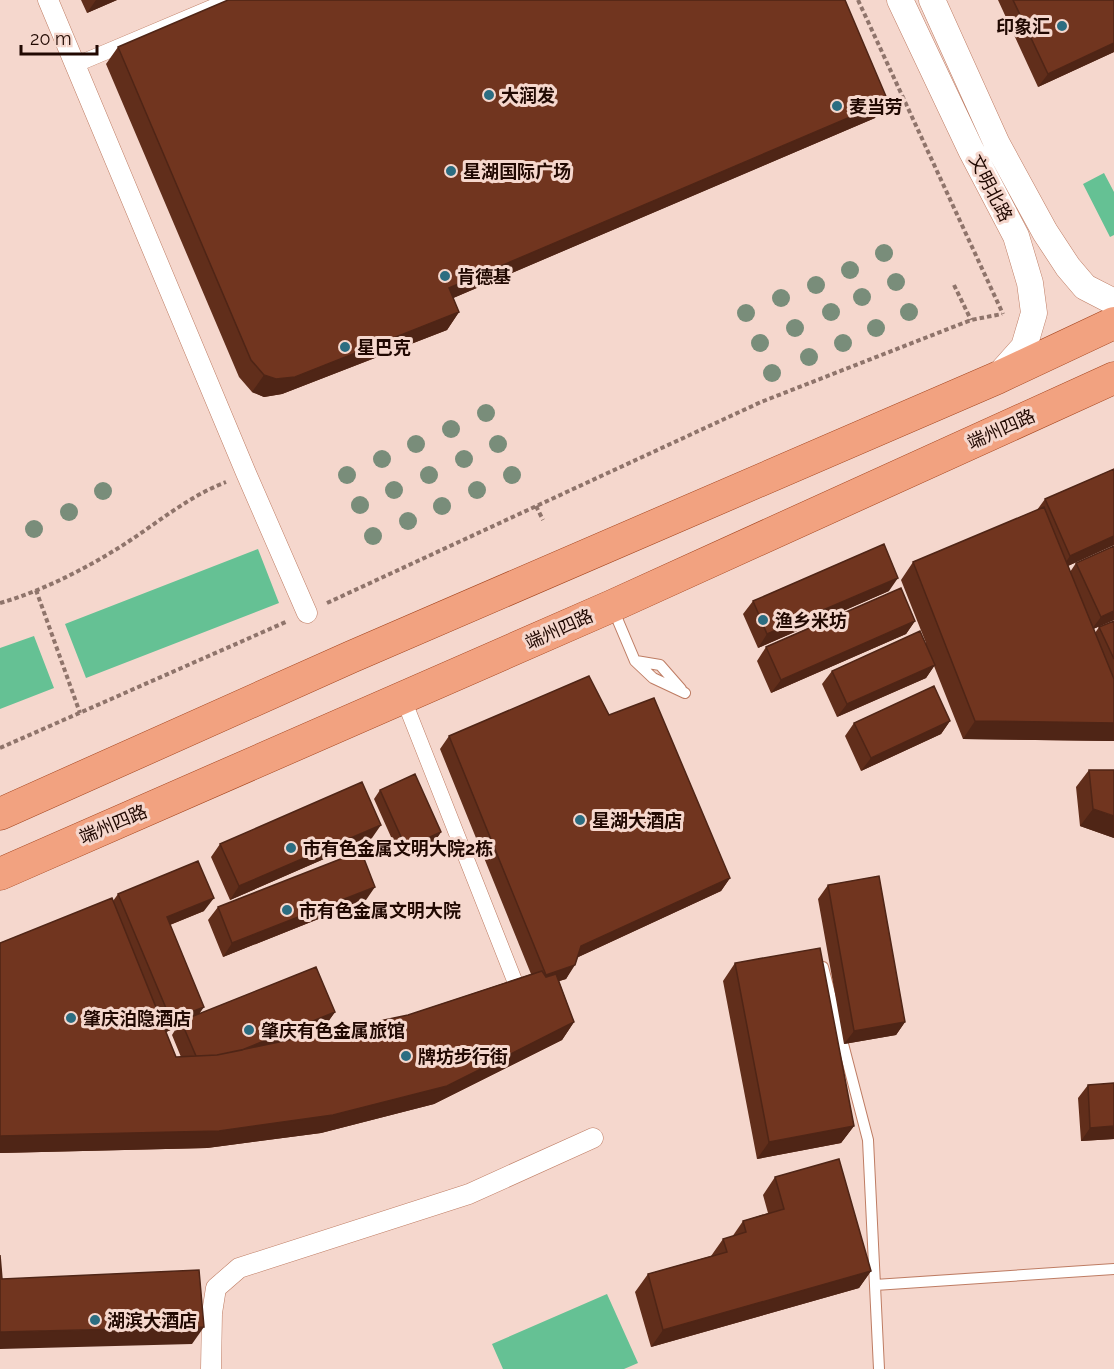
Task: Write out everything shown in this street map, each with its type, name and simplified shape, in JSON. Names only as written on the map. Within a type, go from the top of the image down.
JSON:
[{"type":"main road","points":[[0,814],[351,657],[997,378],[1114,323]]},
{"type":"main road","name":"端州四路","points":[[0,874],[612,606],[1114,378]]},
{"type":"street","points":[[48,0],[307,613]]},
{"type":"street","points":[[75,65],[228,0]]},
{"type":"street","name":"文明北路","points":[[900,0],[971,150],[1016,236],[1030,283],[1034,313],[1024,347],[997,378]]},
{"type":"street","name":"文明北路","points":[[932,0],[998,144],[1045,232],[1068,267],[1085,287],[1114,302]]},
{"type":"street","points":[[403,698],[524,1005],[514,1009]]},
{"type":"street","points":[[211,1369],[212,1313],[216,1288],[239,1268],[469,1194],[594,1138]]},
{"type":"lane","points":[[612,606],[635,661]]},
{"type":"lane","points":[[823,967],[868,1140],[879,1369]]},
{"type":"lane","points":[[875,1285],[1114,1269]]},
{"type":"path","points":[[858,0],[1002,314]]},
{"type":"path","points":[[954,285],[971,320]]},
{"type":"path","points":[[0,748],[307,613],[761,402],[971,320],[1002,314],[1034,313]]},
{"type":"path","points":[[0,603],[67,577],[120,547],[182,505],[246,473]]},
{"type":"path","points":[[536,506],[543,520]]},
{"type":"path","points":[[36,590],[80,713]]},
{"type":"green space","points":[[1104,173],[1114,192],[1114,235],[1110,237],[1083,184]]},
{"type":"green space","points":[[258,549],[279,603],[86,678],[65,624]]},
{"type":"green space","points":[[34,636],[54,688],[0,709],[0,648]]},
{"type":"green space","points":[[607,1294],[638,1363],[624,1369],[503,1369],[492,1344]]},
{"type":"building","name":"星湖国际广场","points":[[228,0],[845,0],[888,101],[449,288],[459,312],[295,377],[276,379],[264,375],[251,360],[118,47]]},
{"type":"building","name":"印象汇","points":[[1013,0],[1114,0],[1114,43],[1048,74]]},
{"type":"building","points":[[1114,469],[1114,536],[1070,556],[1045,499]]},
{"type":"building","points":[[1044,507],[1114,679],[1114,723],[975,721],[913,562]]},
{"type":"building","points":[[884,544],[898,578],[767,634],[753,601]]},
{"type":"building","points":[[1114,546],[1114,611],[1101,617],[1076,563]]},
{"type":"building","points":[[901,588],[915,621],[781,680],[766,647]]},
{"type":"building","points":[[1114,621],[1114,659],[1099,627]]},
{"type":"building","points":[[920,631],[935,665],[847,704],[832,671]]},
{"type":"building","name":"星湖大酒店","points":[[589,676],[609,715],[654,698],[730,878],[581,946],[575,965],[546,975],[449,736]]},
{"type":"building","points":[[934,686],[950,721],[871,758],[854,723]]},
{"type":"building","points":[[1089,770],[1114,770],[1114,816],[1093,809]]},
{"type":"building","points":[[415,774],[441,832],[406,848],[380,790]]},
{"type":"building","name":"市有色金属文明大院2栋","points":[[362,782],[381,825],[239,886],[220,844]]},
{"type":"building","name":"市有色金属文明大院","points":[[361,851],[375,887],[232,943],[218,907]]},
{"type":"building","points":[[198,861],[214,898],[167,917],[204,1007],[171,1020],[118,894]]},
{"type":"building","points":[[879,876],[905,1022],[854,1031],[828,885]]},
{"type":"building","points":[[112,898],[176,1057],[217,1055],[408,1015],[542,971],[546,977],[556,974],[574,1022],[447,1086],[333,1115],[219,1131],[0,1136],[0,943]]},
{"type":"building","points":[[820,948],[854,1126],[769,1142],[735,963]]},
{"type":"building","name":"肇庆有色金属旅馆","points":[[316,967],[335,1012],[242,1050],[196,1056],[181,1021]]},
{"type":"building","points":[[1114,1083],[1114,1126],[1090,1128],[1088,1085]]},
{"type":"building","points":[[839,1159],[871,1271],[663,1330],[648,1274],[727,1252],[723,1239],[746,1232],[743,1221],[784,1209],[775,1177]]},
{"type":"building","name":"湖滨大酒店","points":[[0,1255],[2,1279],[199,1270],[204,1327],[0,1332]]},
{"type":"place","name":"印象汇","points":[[1062,26]]},
{"type":"place","name":"大润发","points":[[489,95]]},
{"type":"place","name":"麦当劳","points":[[837,106]]},
{"type":"place","name":"星湖国际广场","points":[[451,171]]},
{"type":"place","name":"肯德基","points":[[445,276]]},
{"type":"place","name":"星巴克","points":[[345,347]]},
{"type":"place","name":"渔乡米坊","points":[[763,620]]},
{"type":"place","name":"星湖大酒店","points":[[580,820]]},
{"type":"place","name":"市有色金属文明大院2栋","points":[[291,848]]},
{"type":"place","name":"市有色金属文明大院","points":[[287,910]]},
{"type":"place","name":"肇庆泊隐酒店","points":[[71,1018]]},
{"type":"place","name":"肇庆有色金属旅馆","points":[[249,1030]]},
{"type":"place","name":"牌坊步行街","points":[[406,1056]]},
{"type":"place","name":"湖滨大酒店","points":[[95,1320]]}]
